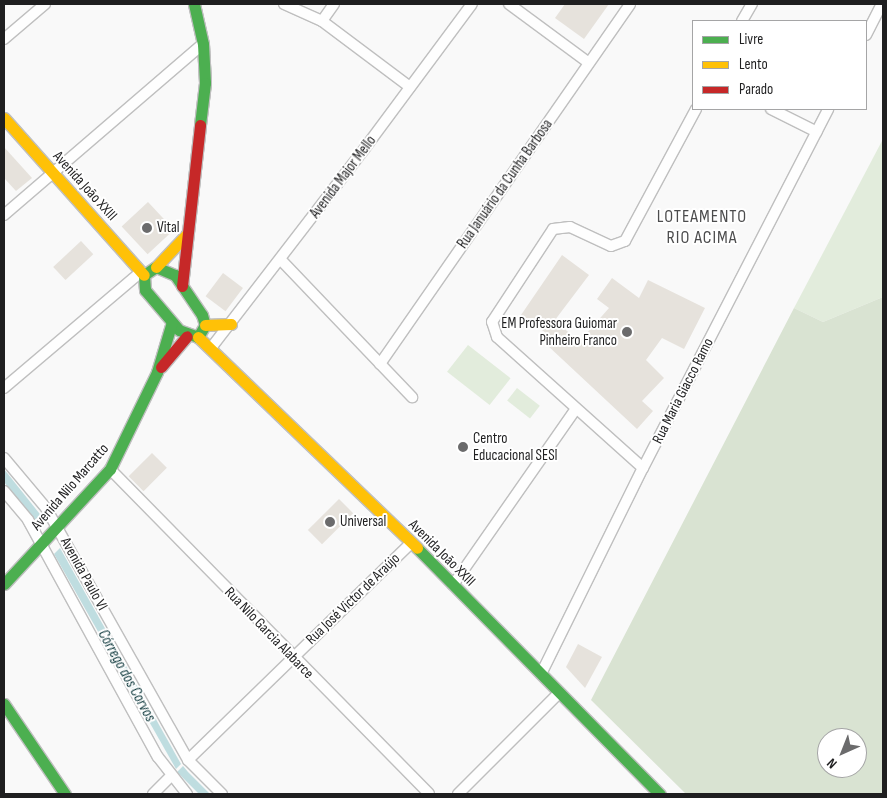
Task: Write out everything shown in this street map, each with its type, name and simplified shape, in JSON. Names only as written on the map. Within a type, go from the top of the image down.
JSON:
[{"type":"main road","points":[[182,286],[205,83],[203,44],[194,4]]},
{"type":"main road","name":"Avenida João XXIII","points":[[4,118],[142,273],[145,290],[172,322],[211,348],[411,543],[660,794]]},
{"type":"main road","points":[[156,267],[187,234]]},
{"type":"main road","points":[[142,273],[149,268],[156,267],[169,270],[182,286],[205,325]]},
{"type":"main road","name":"Avenida Nilo Marcatto","points":[[4,584],[110,469],[125,443],[157,372],[172,322]]},
{"type":"main road","points":[[193,336],[205,325],[230,324]]},
{"type":"main road","name":"Avenida Nilo Marcatto","points":[[157,372],[193,336]]},
{"type":"main road","points":[[4,704],[65,794]]},
{"type":"street","points":[[4,38],[45,4]]},
{"type":"street","points":[[284,4],[322,21],[410,87]]},
{"type":"street","points":[[322,21],[324,4]]},
{"type":"street","points":[[322,21],[334,4]]},
{"type":"street","name":"Avenida Major Mello","points":[[211,348],[281,260],[472,4]]},
{"type":"street","points":[[509,4],[589,63]]},
{"type":"street","name":"Rua Januário da Cunha Barbosa","points":[[380,364],[630,4]]},
{"type":"street","points":[[743,20],[752,4]]},
{"type":"street","points":[[867,33],[882,4]]},
{"type":"street","points":[[4,215],[203,44]]},
{"type":"street","points":[[643,468],[497,336],[492,322],[493,316],[553,229],[570,228],[611,246],[620,244],[629,236],[695,110]]},
{"type":"street","points":[[773,110],[817,132]]},
{"type":"street","name":"Rua Maria Giacco Ramo","points":[[541,674],[643,468],[828,110]]},
{"type":"street","points":[[281,260],[412,397]]},
{"type":"street","points":[[4,388],[142,273]]},
{"type":"street","points":[[452,585],[576,409]]},
{"type":"street","name":"Avenida Paulo VI","points":[[4,458],[57,526],[188,760],[222,794]]},
{"type":"street","name":"Rua Nilo Garcia Alabarce","points":[[110,469],[293,658],[430,794]]},
{"type":"street","name":"Avenida Paulo VI","points":[[4,491],[28,520],[40,545],[171,776],[187,794]]},
{"type":"street","name":"Rua José Victor de Araújo","points":[[188,760],[411,543]]},
{"type":"street","points":[[458,794],[559,693]]},
{"type":"street","points":[[153,794],[171,776]]},
{"type":"green space","points":[[883,139],[883,297],[823,322],[794,308]]},
{"type":"green space","points":[[883,297],[883,794],[686,794],[591,700],[794,308],[823,322]]},
{"type":"green space","points":[[468,345],[511,378],[490,405],[447,372]]},
{"type":"green space","points":[[517,388],[540,406],[530,418],[507,401]]},
{"type":"water","points":[[4,469],[43,518],[37,526],[4,482]]},
{"type":"water","name":"Córrego dos Corvos","points":[[60,548],[181,764],[176,769],[54,554]]},
{"type":"water","points":[[183,766],[210,794],[199,794],[177,772]]},
{"type":"building","points":[[565,4],[609,4],[584,39],[555,18]]},
{"type":"building","points":[[4,147],[32,178],[16,191],[4,178]]},
{"type":"building","name":"Vital","points":[[148,202],[174,230],[148,254],[122,227]]},
{"type":"building","points":[[81,241],[93,254],[65,280],[53,267]]},
{"type":"building","points":[[562,255],[589,275],[555,320],[579,342],[609,308],[597,299],[612,278],[639,298],[648,280],[705,308],[684,349],[662,338],[646,360],[664,378],[642,401],[653,411],[637,429],[547,345],[553,338],[521,315]]},
{"type":"building","points":[[223,273],[243,288],[226,311],[206,296]]},
{"type":"building","points":[[152,453],[167,468],[144,491],[129,476]]},
{"type":"building","name":"Universal","points":[[339,499],[353,513],[322,544],[308,530]]},
{"type":"building","points":[[578,644],[602,657],[585,688],[566,667]]},
{"type":"traffic: fast","points":[[194,4],[203,44],[205,83],[200,125]]},
{"type":"traffic: fast","points":[[156,267],[175,275],[202,315],[205,325],[198,337],[179,330],[145,290],[144,275],[156,267]]},
{"type":"traffic: fast","points":[[4,584],[110,469],[157,372],[172,322]]},
{"type":"traffic: fast","points":[[417,548],[660,794]]},
{"type":"traffic: fast","points":[[4,704],[65,794]]},
{"type":"traffic: slow","points":[[4,118],[144,275]]},
{"type":"traffic: slow","points":[[156,267],[187,234]]},
{"type":"traffic: slow","points":[[205,325],[231,324]]},
{"type":"traffic: slow","points":[[198,337],[417,548]]},
{"type":"traffic: jam","points":[[182,286],[200,125]]},
{"type":"traffic: jam","points":[[161,367],[187,336]]},
{"type":"place","name":"Vital","points":[[147,228]]},
{"type":"place","name":"EM Professora Guiomar Pinheiro Franco","points":[[627,332]]},
{"type":"place","name":"Centro Educacional SESI","points":[[463,447]]},
{"type":"place","name":"Universal","points":[[330,522]]},
{"type":"district","name":"LOTEAMENTO RIO ACIMA","points":[[702,228]]}]
